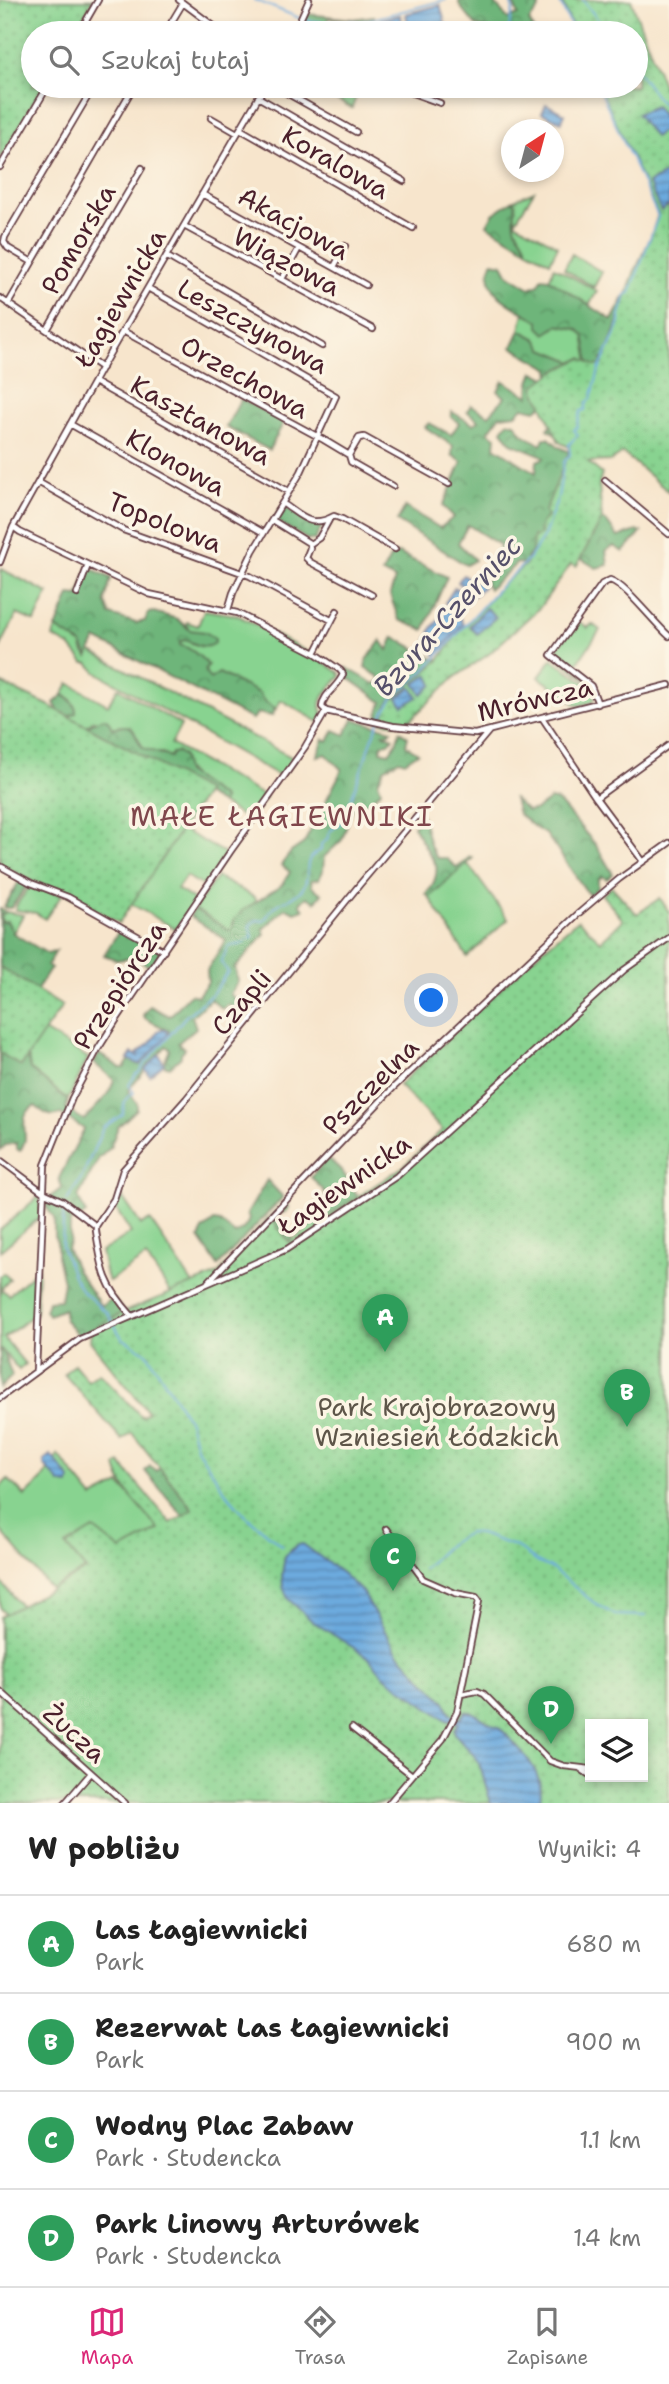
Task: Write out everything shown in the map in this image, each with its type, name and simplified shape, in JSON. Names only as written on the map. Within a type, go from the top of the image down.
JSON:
[{"type":"street","points":[[86,21],[98,0]]},
{"type":"street","points":[[299,21],[309,0]]},
{"type":"street","points":[[171,21],[181,2],[207,21]]},
{"type":"street","points":[[0,167],[41,98]]},
{"type":"street","points":[[32,262],[8,248],[4,243],[5,237],[87,98]]},
{"type":"street","points":[[8,304],[127,98]]},
{"type":"street","name":"Łagiewnicka","points":[[0,562],[14,528],[70,424],[257,98]]},
{"type":"street","points":[[260,98],[404,181]]},
{"type":"street","points":[[295,98],[356,132]]},
{"type":"street","points":[[426,98],[440,103]]},
{"type":"street","name":"Koralowa","points":[[211,118],[412,228]]},
{"type":"street","name":"Pomorska","points":[[47,330],[142,168]]},
{"type":"street","name":"Akacjowa","points":[[202,194],[366,285]]},
{"type":"street","name":"Wiązowa","points":[[184,226],[373,329]]},
{"type":"street","points":[[334,267],[345,246]]},
{"type":"street","points":[[282,279],[299,248]]},
{"type":"street","points":[[166,256],[322,346]]},
{"type":"street","name":"Leszczynowa","points":[[148,288],[334,393],[336,397],[316,437]]},
{"type":"street","points":[[0,298],[102,368]]},
{"type":"street","name":"Orzechowa","points":[[123,330],[349,455],[353,463],[393,486]]},
{"type":"street","name":"Kasztanowa","points":[[94,382],[289,491]]},
{"type":"street","name":"Klonowa","points":[[70,424],[264,533]]},
{"type":"street","points":[[228,610],[233,593],[264,533],[309,457],[316,437]]},
{"type":"street","points":[[349,455],[359,438],[364,437],[449,484]]},
{"type":"street","points":[[605,480],[669,534]]},
{"type":"street","name":"Topolowa","points":[[38,482],[132,534],[243,574],[331,620]]},
{"type":"street","name":"Kasztanowa","points":[[282,503],[313,522],[322,523],[334,516],[342,519],[395,549]]},
{"type":"street","points":[[329,519],[319,538],[310,544],[306,558],[372,595]]},
{"type":"street","points":[[272,520],[310,544]]},
{"type":"street","points":[[14,528],[149,594],[228,610],[315,653],[337,611]]},
{"type":"street","points":[[77,594],[88,565]]},
{"type":"street","points":[[598,705],[591,686],[551,655],[598,588],[610,580],[621,586],[669,636]]},
{"type":"street","name":"Przepiórcza","points":[[36,1371],[45,1165],[72,1098],[97,1049],[230,852],[311,738],[326,711],[322,702],[342,676],[342,672],[315,653]]},
{"type":"street","name":"Mrówcza","points":[[326,711],[375,723],[475,734],[669,685]]},
{"type":"street","points":[[542,719],[642,860]]},
{"type":"street","name":"Czapli","points":[[96,1226],[114,1199],[123,1170],[186,1099],[360,884],[489,731]]},
{"type":"street","points":[[475,734],[479,742]]},
{"type":"street","points":[[596,798],[669,745]]},
{"type":"street","name":"Pszczelna","points":[[205,1285],[394,1087],[579,914],[642,860],[669,844]]},
{"type":"street","points":[[0,866],[31,883],[68,897],[164,951]]},
{"type":"street","name":"Łagiewnicka","points":[[0,1398],[80,1339],[293,1246],[404,1171],[624,970],[669,938]]},
{"type":"street","points":[[0,1160],[96,1226],[104,1276],[115,1297],[132,1316]]},
{"type":"street","points":[[386,1529],[423,1579],[455,1593],[478,1599],[461,1694],[454,1718],[443,1739],[389,1803]]},
{"type":"street","name":"Żucza","points":[[0,1691],[125,1803]]},
{"type":"street","points":[[461,1694],[482,1692],[550,1761],[585,1770]]},
{"type":"street","points":[[352,1728],[412,1776]]},
{"type":"street","points":[[65,1803],[91,1773]]},
{"type":"green space","points":[[0,0],[93,0],[81,21],[21,21],[21,98],[36,98],[0,160]]},
{"type":"green space","points":[[492,0],[508,19],[518,15],[512,0],[539,0],[539,9],[529,21],[472,21],[459,5],[459,1]]},
{"type":"green space","points":[[561,0],[631,0],[639,21],[570,21]]},
{"type":"green space","points":[[307,14],[353,19],[374,16],[374,19],[361,21],[329,18],[328,21],[304,21]]},
{"type":"green space","points":[[648,45],[669,101],[669,492],[623,453],[611,461],[588,462],[602,474],[599,483],[602,519],[576,567],[571,564],[540,607],[489,654],[454,678],[405,725],[382,722],[387,705],[439,660],[456,636],[502,585],[526,564],[526,559],[532,552],[533,536],[541,533],[541,523],[547,517],[545,511],[569,452],[569,447],[559,442],[534,387],[555,371],[582,358],[596,366],[603,364],[601,360],[606,356],[634,273],[658,214],[605,98],[648,98]]},
{"type":"green space","points":[[334,98],[356,98],[352,108]]},
{"type":"green space","points":[[534,191],[515,222],[558,246],[550,262],[527,249],[515,226],[514,219],[515,201],[512,201]]},
{"type":"green space","points":[[515,201],[516,229],[527,249],[487,225],[493,214]]},
{"type":"green space","points":[[572,254],[602,272],[594,287],[564,269]]},
{"type":"green space","points":[[492,262],[503,264],[509,275],[530,288],[539,284],[542,278],[549,279],[612,320],[627,292],[629,295],[623,320],[569,443],[548,429],[556,419],[550,399],[536,410],[523,407],[516,414],[500,416],[488,432],[496,437],[495,447],[536,473],[537,461],[544,458],[511,443],[502,430],[508,422],[515,423],[523,434],[541,445],[544,438],[549,438],[559,447],[578,456],[589,513],[607,522],[618,537],[642,532],[623,552],[614,546],[606,551],[608,565],[596,568],[575,555],[543,566],[517,563],[489,589],[485,582],[491,573],[487,567],[501,546],[468,525],[458,543],[475,560],[466,565],[397,521],[405,507],[440,528],[454,517],[443,506],[462,462],[452,455],[453,446],[425,427],[429,423],[451,435],[459,423],[451,417],[452,412],[473,424],[479,421],[467,411],[471,405],[489,415],[505,397],[498,391],[503,381],[529,396],[534,372],[552,381],[550,369],[512,347],[520,330],[537,339],[543,349],[570,360],[591,374],[584,335],[577,329],[558,325],[546,334],[539,327],[539,321],[502,299],[495,291],[489,273]]},
{"type":"green space","points":[[554,267],[597,291],[589,306],[549,280]]},
{"type":"green space","points":[[524,312],[552,330],[557,325],[577,329],[585,335],[591,374],[584,382],[570,360],[543,349],[537,339],[520,330]]},
{"type":"green space","points":[[241,399],[284,422],[269,450],[226,427]]},
{"type":"green space","points":[[286,507],[311,522],[323,524],[315,540],[308,540],[275,520],[279,510]]},
{"type":"green space","points":[[398,553],[447,577],[424,630],[399,620],[390,595],[395,579],[382,573],[390,558]]},
{"type":"green space","points":[[88,567],[111,578],[105,601],[110,615],[136,623],[145,621],[148,613],[154,612],[177,619],[190,630],[205,632],[215,638],[215,643],[208,646],[185,640],[180,641],[180,645],[196,653],[208,665],[205,669],[210,679],[219,673],[259,693],[263,700],[275,708],[272,716],[257,713],[253,720],[96,639],[88,657],[81,644],[56,628],[70,595],[79,596]]},
{"type":"green space","points":[[1,569],[48,593],[35,622],[17,614],[0,648]]},
{"type":"green space","points":[[204,610],[237,615],[308,652],[340,673],[341,676],[323,698],[323,713],[319,722],[281,700],[272,716],[275,708],[217,676],[210,679],[205,669],[208,666],[180,646],[180,641],[185,640],[199,646],[186,624],[187,622],[198,626]]},
{"type":"green space","points":[[578,621],[588,628],[592,624],[600,630],[574,668],[591,681],[590,683],[553,654]]},
{"type":"green space","points":[[56,628],[81,644],[84,653],[89,656],[90,651],[295,759],[281,777],[96,672],[88,663],[84,663],[71,647],[53,637]]},
{"type":"green space","points":[[394,637],[438,659],[384,722],[376,720],[382,702],[346,676],[347,668],[375,684],[380,682],[380,678],[365,667],[367,660],[381,640],[388,650]]},
{"type":"green space","points":[[552,659],[591,687],[595,697],[593,702],[578,706],[539,677]]},
{"type":"green space","points":[[0,683],[48,705],[207,791],[119,923],[67,894],[29,880],[0,864]]},
{"type":"green space","points":[[69,683],[108,705],[118,688],[181,725],[171,744],[266,797],[250,821],[222,804],[223,798],[195,779],[184,766],[163,753],[143,748],[138,738],[122,726],[112,728],[94,720],[86,726],[67,716],[76,713],[71,699],[63,695]]},
{"type":"green space","points":[[63,695],[74,705],[76,713],[67,716],[59,711],[54,703]]},
{"type":"green space","points":[[103,718],[108,720],[112,728],[126,726],[133,729],[143,748],[170,757],[172,753],[178,752],[183,756],[186,772],[223,798],[222,804],[204,794],[206,791],[86,726]]},
{"type":"green space","points":[[353,719],[392,730],[390,733],[382,733],[393,738],[389,743],[382,744],[381,751],[389,753],[400,731],[408,737],[406,745],[418,753],[405,762],[399,760],[384,769],[378,782],[381,791],[364,806],[353,807],[342,840],[324,857],[323,871],[319,879],[311,880],[312,887],[322,894],[315,902],[307,897],[300,903],[304,909],[295,912],[286,908],[263,929],[265,934],[235,968],[238,981],[230,994],[242,1005],[236,1012],[229,1004],[222,1009],[211,999],[192,1016],[196,1028],[178,1043],[185,1049],[181,1057],[170,1067],[163,1065],[170,1049],[166,1046],[128,1090],[137,1103],[137,1109],[118,1127],[110,1148],[99,1158],[78,1197],[86,1214],[70,1222],[67,1249],[77,1271],[101,1306],[113,1298],[124,1312],[79,1336],[64,1319],[64,1309],[49,1315],[45,1311],[48,1301],[60,1300],[63,1282],[54,1236],[54,1218],[46,1207],[46,1200],[62,1188],[59,1178],[84,1129],[61,1114],[50,1115],[35,1106],[25,1116],[25,1139],[20,1151],[17,1149],[17,1143],[6,1145],[0,1150],[0,1053],[21,1066],[28,1056],[30,1069],[68,1100],[66,1109],[84,1120],[109,1093],[114,1080],[94,1063],[99,1054],[121,1068],[124,1068],[130,1059],[140,1065],[169,1034],[168,1030],[143,1015],[150,1006],[169,1016],[191,994],[197,996],[208,982],[207,970],[226,940],[190,916],[194,909],[231,931],[235,919],[242,911],[282,885],[290,872],[281,865],[291,852],[304,843],[342,770],[326,754],[317,756],[324,739],[328,741],[334,730],[345,735]]},
{"type":"green space","points":[[514,799],[527,811],[535,810],[551,799],[558,801],[596,845],[613,874],[607,879],[602,876],[598,880],[598,888],[589,895],[546,834],[518,814]]},
{"type":"green space","points":[[422,816],[429,843],[437,858],[446,858],[457,868],[470,857],[473,858],[429,897],[426,894],[434,881],[436,865],[413,826]]},
{"type":"green space","points":[[181,829],[226,854],[205,887],[186,876],[177,889],[196,901],[176,929],[131,904]]},
{"type":"green space","points":[[467,863],[508,919],[467,957],[429,897]]},
{"type":"green space","points":[[217,877],[254,897],[256,902],[235,919],[231,931],[194,909]]},
{"type":"green space","points":[[20,880],[28,884],[11,908],[4,907]]},
{"type":"green space","points":[[31,885],[62,895],[45,919],[36,913],[15,910]]},
{"type":"green space","name":"Park Krajobrazowy Wzniesień Łódzkich","points":[[612,887],[637,914],[660,898],[669,912],[669,1803],[0,1803],[0,1617],[86,1570],[66,1546],[94,1529],[121,1550],[159,1530],[123,1484],[116,1466],[120,1463],[171,1523],[193,1509],[132,1433],[122,1440],[64,1374],[74,1364],[88,1381],[99,1373],[142,1417],[148,1412],[90,1341],[91,1330],[124,1312],[218,1274],[270,1217],[289,1242],[404,1166],[442,1130],[399,1085],[530,960],[578,920],[601,941],[623,920],[602,895]]},
{"type":"green space","points":[[6,912],[23,915],[13,933],[7,921],[2,922],[0,916]]},
{"type":"green space","points":[[0,916],[2,922],[7,921],[13,933],[48,954],[56,951],[47,966],[51,968],[37,990],[0,967]]},
{"type":"green space","points":[[120,929],[161,952],[151,967],[133,958],[117,960],[104,955]]},
{"type":"green space","points":[[0,967],[62,1006],[21,1066],[0,1053]]},
{"type":"green space","points":[[44,1031],[88,1058],[68,1100],[30,1069],[28,1056]]},
{"type":"green space","points":[[328,1158],[342,1171],[359,1198],[307,1233],[300,1222],[316,1215],[312,1207],[326,1195],[311,1177]]},
{"type":"green space","points":[[267,1180],[283,1197],[218,1266],[199,1238],[203,1230],[214,1221],[220,1222],[235,1234],[242,1230],[249,1219],[247,1214]]},
{"type":"green space","points":[[119,1192],[141,1225],[150,1220],[193,1284],[171,1293],[146,1257],[109,1281],[101,1252],[131,1233],[114,1206],[120,1196]]},
{"type":"green space","points":[[40,1195],[40,1217],[0,1251],[0,1230]]},
{"type":"green space","points":[[286,1202],[289,1208],[280,1213],[278,1218],[294,1240],[290,1243],[270,1217]]},
{"type":"green space","points":[[38,1269],[36,1313],[4,1338],[25,1364],[19,1370],[0,1348],[0,1276],[3,1273],[10,1279],[1,1289],[9,1295]]},
{"type":"green space","points":[[0,1348],[12,1376],[0,1388]]},
{"type":"green space","points":[[58,1455],[93,1498],[120,1484],[159,1529],[122,1551],[67,1546],[86,1569],[51,1589],[0,1530],[0,1487],[8,1479],[25,1496],[41,1481]]},
{"type":"green space","points":[[150,1466],[156,1471],[160,1468],[193,1509],[183,1516],[145,1471]]},
{"type":"green space","points":[[0,1581],[22,1607],[7,1616],[0,1608]]},
{"type":"water","points":[[440,5],[445,21],[407,21],[406,14]]},
{"type":"water","points":[[400,15],[402,21],[380,21]]},
{"type":"water","points":[[546,104],[565,114],[562,119],[555,119],[542,113]]},
{"type":"water","points":[[655,106],[669,123],[669,127],[654,137],[637,114]]},
{"type":"water","points":[[669,172],[669,205],[661,211],[648,183]]},
{"type":"water","points":[[463,575],[483,587],[474,596],[458,582]]},
{"type":"water","points":[[455,587],[471,598],[459,613],[445,603]]},
{"type":"water","points":[[486,608],[496,617],[477,634],[470,626]]},
{"type":"water","points":[[446,610],[460,618],[463,625],[436,655],[425,646],[432,628]]},
{"type":"water","points":[[428,674],[433,685],[422,694],[415,684]]},
{"type":"water","points":[[411,687],[418,697],[403,706],[398,698]]},
{"type":"water","points":[[163,1029],[168,1035],[140,1065],[128,1059],[132,1053],[139,1057],[137,1054]]},
{"type":"water","points":[[159,1054],[164,1064],[150,1076],[145,1069]]},
{"type":"water","points":[[51,1455],[70,1479],[69,1484],[60,1483],[44,1465]]},
{"type":"water","points":[[303,1544],[362,1592],[398,1653],[445,1702],[451,1714],[460,1719],[465,1712],[474,1713],[499,1727],[514,1742],[535,1771],[541,1792],[539,1803],[491,1803],[478,1760],[455,1734],[454,1729],[458,1723],[448,1721],[385,1677],[368,1657],[312,1621],[288,1599],[282,1574],[285,1556],[297,1545]]},
{"type":"waterway","points":[[255,0],[313,21]]},
{"type":"waterway","points":[[365,21],[445,0]]},
{"type":"waterway","points":[[510,0],[513,10],[510,21]]},
{"type":"waterway","name":"Bzura-Czerniec","points":[[559,0],[569,21]]},
{"type":"waterway","points":[[583,0],[599,21]]},
{"type":"waterway","points":[[648,85],[669,114]]},
{"type":"waterway","name":"Bzura-Czerniec","points":[[67,1201],[82,1177],[103,1128],[123,1114],[126,1099],[134,1093],[129,1085],[136,1074],[186,1016],[212,994],[228,972],[221,962],[229,946],[242,944],[252,937],[250,925],[257,920],[264,921],[274,908],[303,888],[310,858],[321,850],[321,844],[327,840],[329,832],[343,821],[380,718],[395,695],[423,672],[529,559],[544,536],[558,497],[564,462],[570,455],[569,444],[578,435],[574,430],[581,411],[585,410],[591,399],[599,370],[620,323],[626,294],[630,293],[658,216],[604,98]]},
{"type":"waterway","name":"Bzura-Czerniec","points":[[64,1205],[62,1247],[82,1291],[108,1314],[122,1338],[147,1353],[189,1421],[196,1447],[226,1493],[246,1516],[282,1546]]},
{"type":"waterway","points":[[423,1569],[449,1544],[468,1533],[480,1534],[517,1547],[537,1562],[551,1568],[593,1602],[615,1615],[646,1616]]},
{"type":"place","name":"Las Łagiewnicki","points":[[385,1352]]},
{"type":"place","name":"Rezerwat Las Łagiewnicki","points":[[627,1427]]},
{"type":"place","name":"Wodny Plac Zabaw","points":[[393,1591]]},
{"type":"place","name":"Park Linowy Arturówek","points":[[551,1744]]},
{"type":"district","name":"MAŁE ŁAGIEWNIKI","points":[[282,816]]}]
